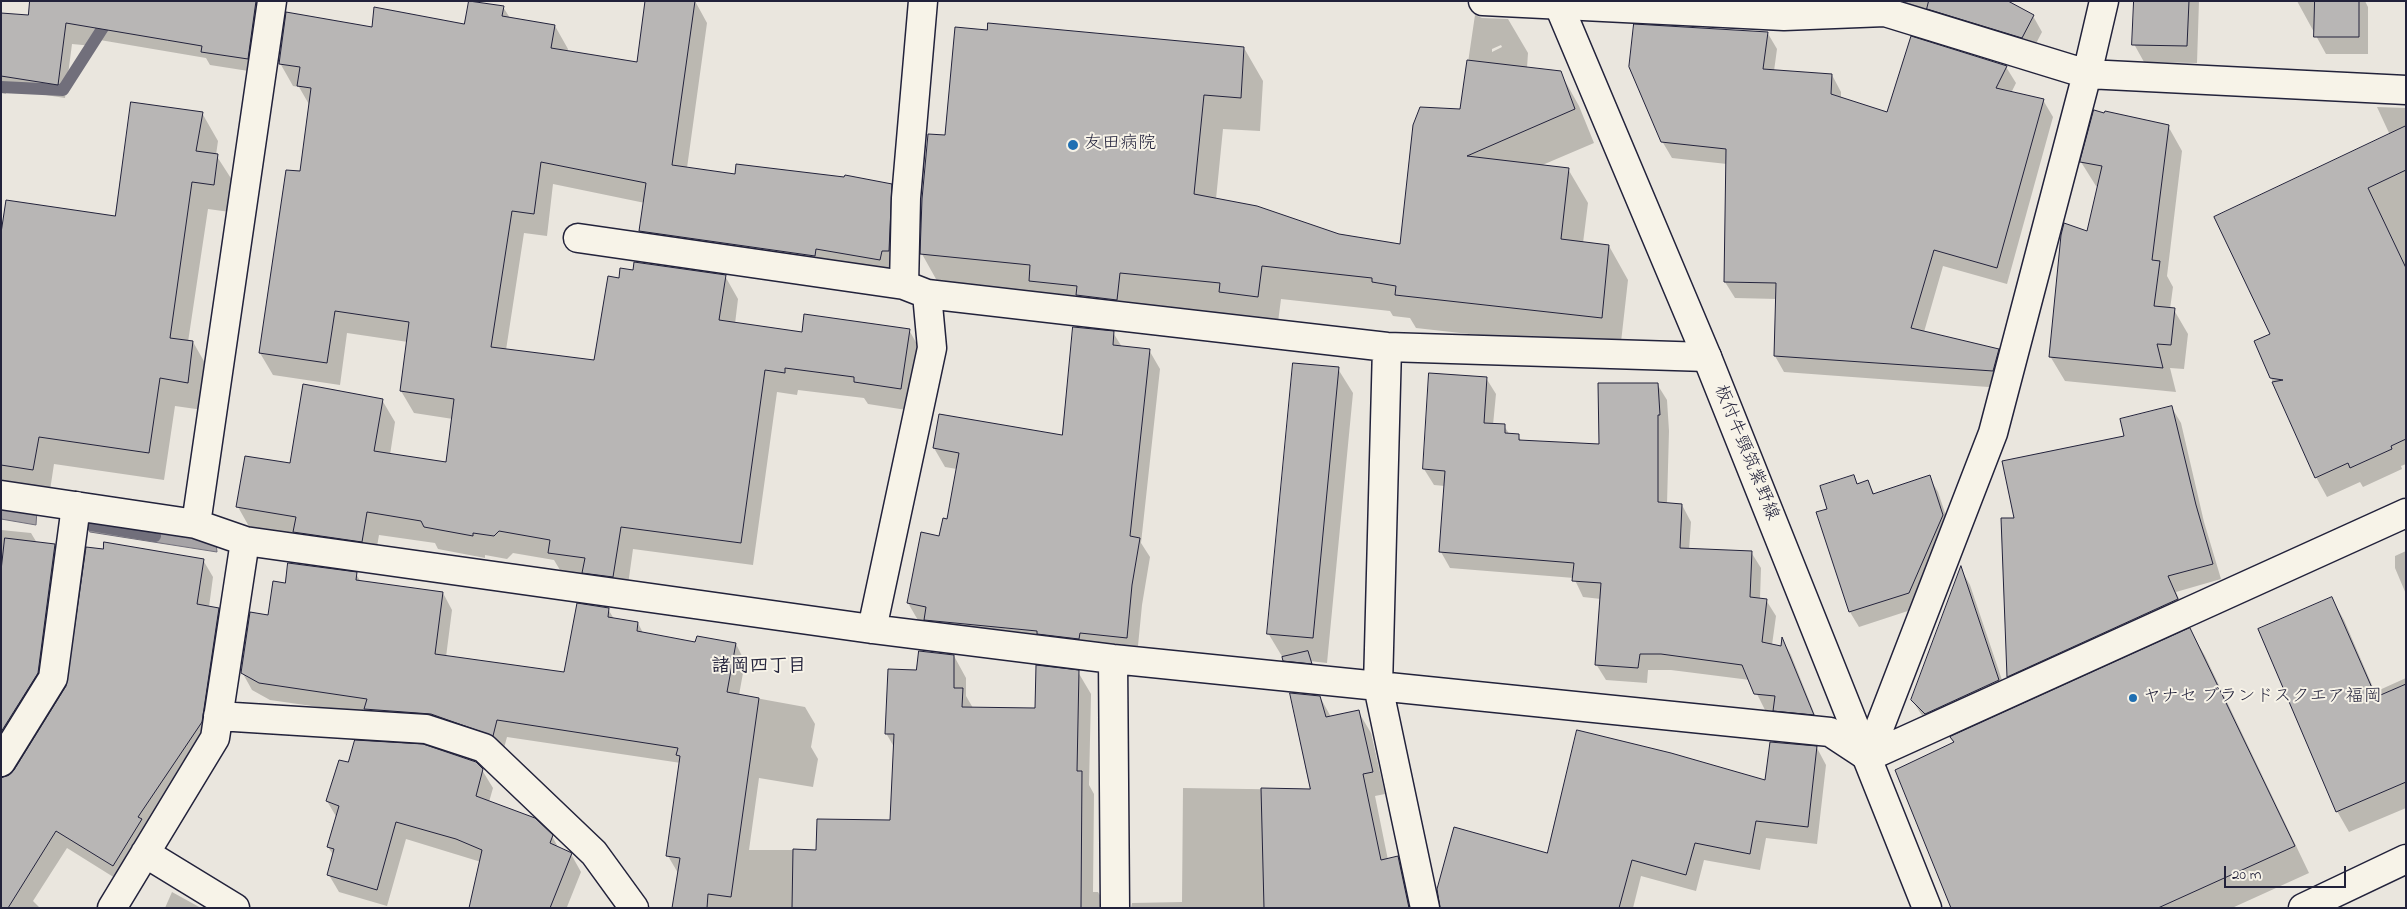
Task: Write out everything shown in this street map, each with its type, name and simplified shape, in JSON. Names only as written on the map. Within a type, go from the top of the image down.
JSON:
[{"type":"street","points":[[196,524],[272,1]]},
{"type":"street","points":[[872,629],[932,348],[915,289],[906,198],[923,1]]},
{"type":"street","points":[[1483,1],[1558,3],[1784,16],[1885,12],[2087,74],[2406,90]]},
{"type":"street","points":[[1868,757],[1993,433],[2087,74],[2104,1]]},
{"type":"street","name":"板付牛頸筑紫野線","points":[[1558,3],[1706,357],[1927,908]]},
{"type":"street","points":[[578,238],[915,289],[1387,347],[1706,357]]},
{"type":"street","points":[[1387,347],[1378,686],[1425,908]]},
{"type":"street","points":[[1,495],[196,524],[245,541],[872,629],[1112,659],[1830,732],[1868,757]]},
{"type":"street","points":[[1,762],[53,678],[76,506]]},
{"type":"street","points":[[1868,757],[2406,513]]},
{"type":"street","points":[[112,908],[215,738],[245,541]]},
{"type":"street","points":[[1112,659],[1115,908]]},
{"type":"street","points":[[218,716],[426,729],[484,748],[594,853],[634,908]]},
{"type":"street","points":[[145,853],[235,908]]},
{"type":"street","points":[[2303,908],[2406,859]]},
{"type":"shaded area","points":[[1,505],[37,510],[36,525],[1,519]]},
{"type":"shaded area","points":[[92,519],[124,523],[121,534],[138,537],[140,526],[216,542],[217,552],[90,532]]},
{"type":"building","points":[[30,1],[256,1],[248,59],[201,52],[202,46],[66,23],[58,85],[1,76],[1,13],[28,15]]},
{"type":"building","points":[[469,1],[504,6],[502,16],[555,25],[551,48],[637,62],[645,1],[695,1],[672,165],[735,174],[736,164],[844,177],[845,175],[892,184],[889,251],[882,251],[880,260],[816,249],[815,256],[639,231],[646,183],[541,162],[534,214],[512,211],[491,347],[594,360],[608,276],[619,278],[620,268],[633,270],[634,262],[726,275],[719,320],[802,332],[804,314],[910,329],[901,389],[854,382],[854,377],[785,368],[785,373],[765,370],[741,543],[621,527],[613,577],[582,573],[585,558],[548,553],[550,540],[499,531],[494,536],[473,533],[473,536],[424,527],[421,521],[367,512],[362,542],[293,532],[296,517],[236,507],[245,456],[290,463],[303,384],[383,399],[374,451],[446,462],[454,399],[400,391],[409,322],[335,311],[327,363],[259,353],[286,170],[300,171],[311,88],[297,86],[300,67],[279,64],[286,12],[372,27],[374,7],[464,24]]},
{"type":"building","points":[[1929,1],[2008,1],[2034,15],[2022,38],[1927,9]]},
{"type":"building","points":[[2134,1],[2189,1],[2187,46],[2132,45]]},
{"type":"building","points":[[2315,1],[2359,1],[2359,37],[2314,37]]},
{"type":"building","points":[[988,23],[1244,47],[1241,98],[1204,95],[1194,194],[1257,206],[1339,234],[1400,244],[1413,125],[1420,107],[1460,109],[1467,60],[1561,71],[1575,109],[1467,156],[1569,168],[1561,239],[1609,245],[1602,318],[1395,295],[1396,286],[1372,282],[1372,278],[1262,266],[1258,297],[1219,292],[1220,283],[1120,273],[1117,300],[1076,295],[1077,286],[1029,281],[1030,265],[920,254],[922,199],[928,134],[945,135],[955,27],[987,30]]},
{"type":"building","points":[[1634,24],[1768,32],[1763,69],[1832,74],[1831,94],[1887,112],[1911,36],[2007,66],[1996,88],[2044,99],[1997,268],[1934,250],[1911,328],[1999,349],[1993,371],[1774,356],[1776,283],[1724,282],[1726,149],[1661,142],[1629,67]]},
{"type":"building","points":[[131,102],[203,112],[196,151],[218,154],[214,185],[192,182],[170,338],[193,341],[188,383],[160,378],[149,453],[39,437],[33,470],[1,465],[1,233],[6,200],[115,216]]},
{"type":"building","points":[[2094,110],[2169,125],[2152,260],[2160,261],[2154,306],[2175,308],[2171,345],[2157,344],[2163,368],[2049,357],[2061,235],[2064,223],[2087,231],[2102,166],[2080,162]]},
{"type":"building","points":[[2406,126],[2406,170],[2368,188],[2406,268],[2406,439],[2391,446],[2392,449],[2350,468],[2348,463],[2315,478],[2272,382],[2283,380],[2270,378],[2254,341],[2270,334],[2214,217]]},
{"type":"building","points":[[1073,327],[1114,331],[1113,345],[1150,349],[1130,536],[1140,538],[1132,585],[1127,638],[1080,633],[1079,639],[1037,634],[1037,631],[924,620],[926,607],[907,603],[921,532],[939,536],[943,518],[947,519],[959,453],[933,448],[939,414],[1062,435]]},
{"type":"building","points":[[1293,363],[1339,367],[1313,638],[1267,634]]},
{"type":"building","points":[[1429,373],[1487,377],[1484,423],[1505,424],[1505,433],[1519,434],[1519,440],[1599,444],[1598,383],[1658,383],[1660,415],[1658,415],[1658,502],[1682,504],[1680,548],[1752,551],[1750,597],[1767,599],[1762,642],[1781,646],[1782,637],[1814,715],[1773,711],[1775,696],[1754,694],[1742,665],[1661,654],[1640,654],[1638,668],[1595,665],[1601,583],[1572,581],[1574,563],[1439,552],[1445,471],[1423,469]]},
{"type":"building","points":[[2172,406],[2196,505],[2213,564],[2168,576],[2178,599],[2007,677],[2001,518],[2014,518],[2002,461],[2124,436],[2120,419]]},
{"type":"building","points":[[1854,475],[1857,484],[1868,480],[1873,494],[1930,475],[1943,515],[1909,593],[1849,612],[1816,512],[1827,509],[1820,486]]},
{"type":"building","points":[[5,538],[55,544],[38,673],[1,732],[1,571]]},
{"type":"building","points":[[104,542],[204,559],[197,604],[219,608],[202,722],[138,817],[142,819],[113,866],[56,831],[8,908],[1,908],[1,778],[9,775],[14,770],[66,686],[86,547],[103,549]]},
{"type":"building","points":[[288,563],[357,572],[356,580],[443,592],[435,654],[564,672],[577,603],[609,608],[608,617],[638,622],[637,631],[695,642],[697,636],[736,643],[727,692],[759,698],[731,897],[708,894],[707,908],[672,908],[680,858],[666,856],[680,756],[676,755],[678,748],[497,720],[493,736],[431,714],[364,709],[367,699],[259,683],[241,673],[250,612],[268,615],[273,581],[285,583]]},
{"type":"building","points":[[1961,566],[1999,680],[1925,714],[1911,700]]},
{"type":"building","points":[[2332,597],[2376,697],[2406,684],[2406,782],[2336,812],[2258,629]]},
{"type":"building","name":"ヤナセ ブランドスクエア福岡","points":[[2190,628],[2295,846],[2158,908],[1951,908],[1895,770],[1954,742],[1950,737]]},
{"type":"building","points":[[919,651],[954,655],[954,688],[963,688],[962,707],[1035,708],[1036,665],[1079,670],[1077,771],[1082,771],[1081,908],[792,908],[793,849],[816,850],[817,819],[890,820],[894,734],[885,734],[888,669],[916,670]]},
{"type":"building","points":[[1308,651],[1312,664],[1283,661],[1282,657]]},
{"type":"building","points":[[1290,693],[1320,696],[1326,717],[1359,710],[1373,772],[1363,774],[1381,860],[1398,856],[1409,908],[1264,908],[1261,788],[1310,789]]},
{"type":"building","points":[[1577,730],[1671,753],[1765,780],[1770,742],[1817,746],[1808,827],[1756,821],[1750,854],[1695,843],[1686,875],[1632,860],[1619,908],[1440,908],[1437,889],[1454,827],[1547,853]]},
{"type":"building","points":[[355,740],[423,744],[476,762],[483,769],[476,796],[535,818],[553,835],[550,843],[572,853],[550,908],[469,908],[482,850],[456,839],[396,822],[377,890],[327,875],[334,849],[327,847],[339,806],[326,801],[339,760],[348,762]]},
{"type":"waterway","points":[[1,87],[63,90],[111,15]]},
{"type":"waterway","points":[[91,525],[155,536]]},
{"type":"place","name":"友田病院","points":[[1073,145]]},
{"type":"place","name":"ヤナセ ブランドスクエア福岡","points":[[2133,698]]},
{"type":"district","name":"諸岡四丁目","points":[[759,668]]}]
